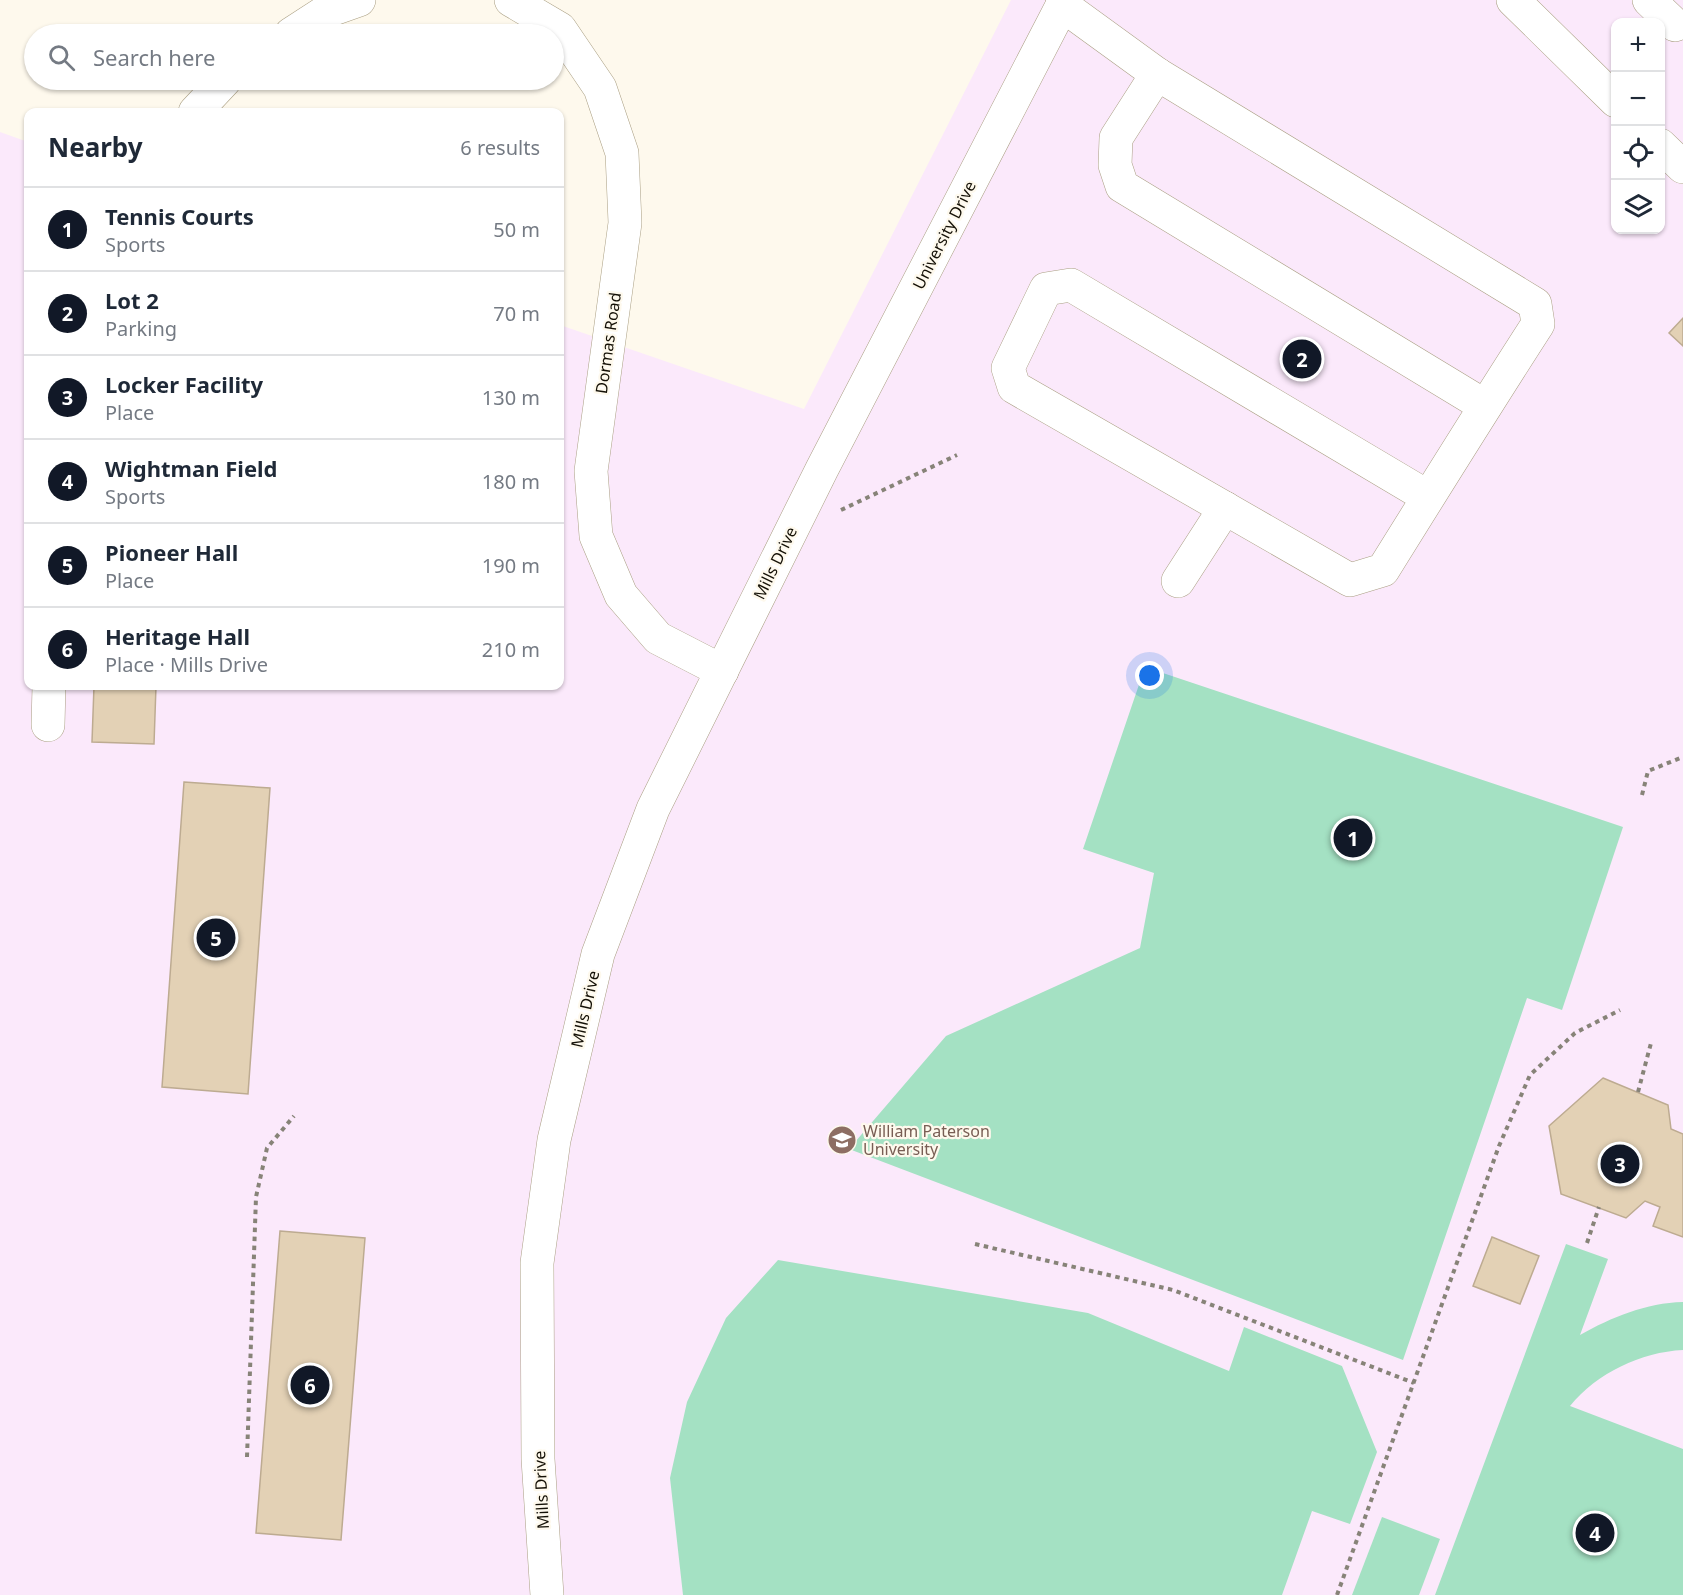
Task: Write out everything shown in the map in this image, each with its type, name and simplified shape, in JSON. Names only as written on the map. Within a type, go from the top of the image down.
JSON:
[{"type":"street","points":[[306,24],[325,12],[359,0]]},
{"type":"street","name":"Dormas Road","points":[[511,0],[552,24]]},
{"type":"street","points":[[1513,0],[1611,96]]},
{"type":"street","points":[[1648,0],[1675,25]]},
{"type":"street","points":[[1064,3],[1157,74],[1535,304],[1538,324],[1383,570],[1350,580],[1014,387],[1008,368],[1046,290],[1071,285],[1428,497]]},
{"type":"street","name":"University Drive","points":[[822,469],[1064,3]]},
{"type":"street","name":"Dormas Road","points":[[564,35],[600,88],[622,153],[625,223],[591,471],[596,536],[621,595],[658,638],[722,671]]},
{"type":"street","points":[[1157,74],[1116,138],[1115,165],[1122,186],[1485,406]]},
{"type":"street","points":[[199,108],[216,90]]},
{"type":"street","points":[[1665,150],[1683,167]]},
{"type":"street","name":"Mills Drive","points":[[547,1595],[538,1459],[537,1263],[554,1140],[598,954],[653,809],[822,469]]},
{"type":"street","points":[[1178,581],[1226,508]]},
{"type":"street","points":[[48,725],[49,690]]},
{"type":"path","points":[[837,512],[957,455]]},
{"type":"path","points":[[1642,795],[1648,771],[1683,757]]},
{"type":"path","points":[[1337,1595],[1499,1146],[1530,1075],[1575,1033],[1620,1010]]},
{"type":"path","points":[[1638,1092],[1651,1043]]},
{"type":"path","points":[[247,1457],[256,1197],[267,1148],[294,1116]]},
{"type":"path","points":[[1587,1243],[1599,1207]]},
{"type":"path","points":[[975,1244],[1173,1290],[1414,1383]]},
{"type":"shaded area","name":"William Paterson University","points":[[1011,0],[1683,0],[1683,1595],[0,1595],[0,132],[24,141],[24,690],[564,690],[564,326],[804,409]]},
{"type":"green space","points":[[1145,667],[1623,827],[1562,1010],[1527,998],[1403,1360],[849,1149],[946,1036],[1140,948],[1154,873],[1083,849]]},
{"type":"green space","points":[[1566,1244],[1608,1259],[1580,1335],[1630,1312],[1656,1305],[1683,1302],[1683,1350],[1651,1355],[1621,1366],[1593,1384],[1570,1406],[1683,1449],[1683,1595],[1435,1595]]},
{"type":"green space","points":[[778,1260],[1088,1313],[1229,1371],[1244,1327],[1342,1366],[1377,1452],[1350,1524],[1312,1511],[1282,1595],[683,1595],[670,1478],[687,1402],[726,1318]]},
{"type":"green space","points":[[1382,1517],[1440,1539],[1419,1595],[1352,1595]]},
{"type":"building","points":[[1683,318],[1683,346],[1669,333]]},
{"type":"building","points":[[94,690],[156,690],[154,744],[92,742]]},
{"type":"building","points":[[184,782],[270,788],[248,1094],[162,1087]]},
{"type":"building","points":[[1603,1078],[1668,1105],[1671,1129],[1683,1134],[1683,1237],[1653,1226],[1660,1207],[1645,1201],[1626,1218],[1561,1194],[1549,1126]]},
{"type":"building","points":[[280,1231],[365,1238],[341,1540],[256,1533]]},
{"type":"building","points":[[1492,1237],[1539,1256],[1520,1304],[1473,1286]]},
{"type":"place","name":"Lot 2","points":[[1302,359]]},
{"type":"place","name":"Tennis Courts","points":[[1353,838]]},
{"type":"place","name":"Pioneer Hall","points":[[216,938]]},
{"type":"place","name":"William Paterson University","points":[[842,1140]]},
{"type":"place","name":"Locker Facility","points":[[1620,1164]]},
{"type":"place","name":"Heritage Hall","points":[[310,1385]]},
{"type":"place","name":"Wightman Field","points":[[1595,1533]]}]
